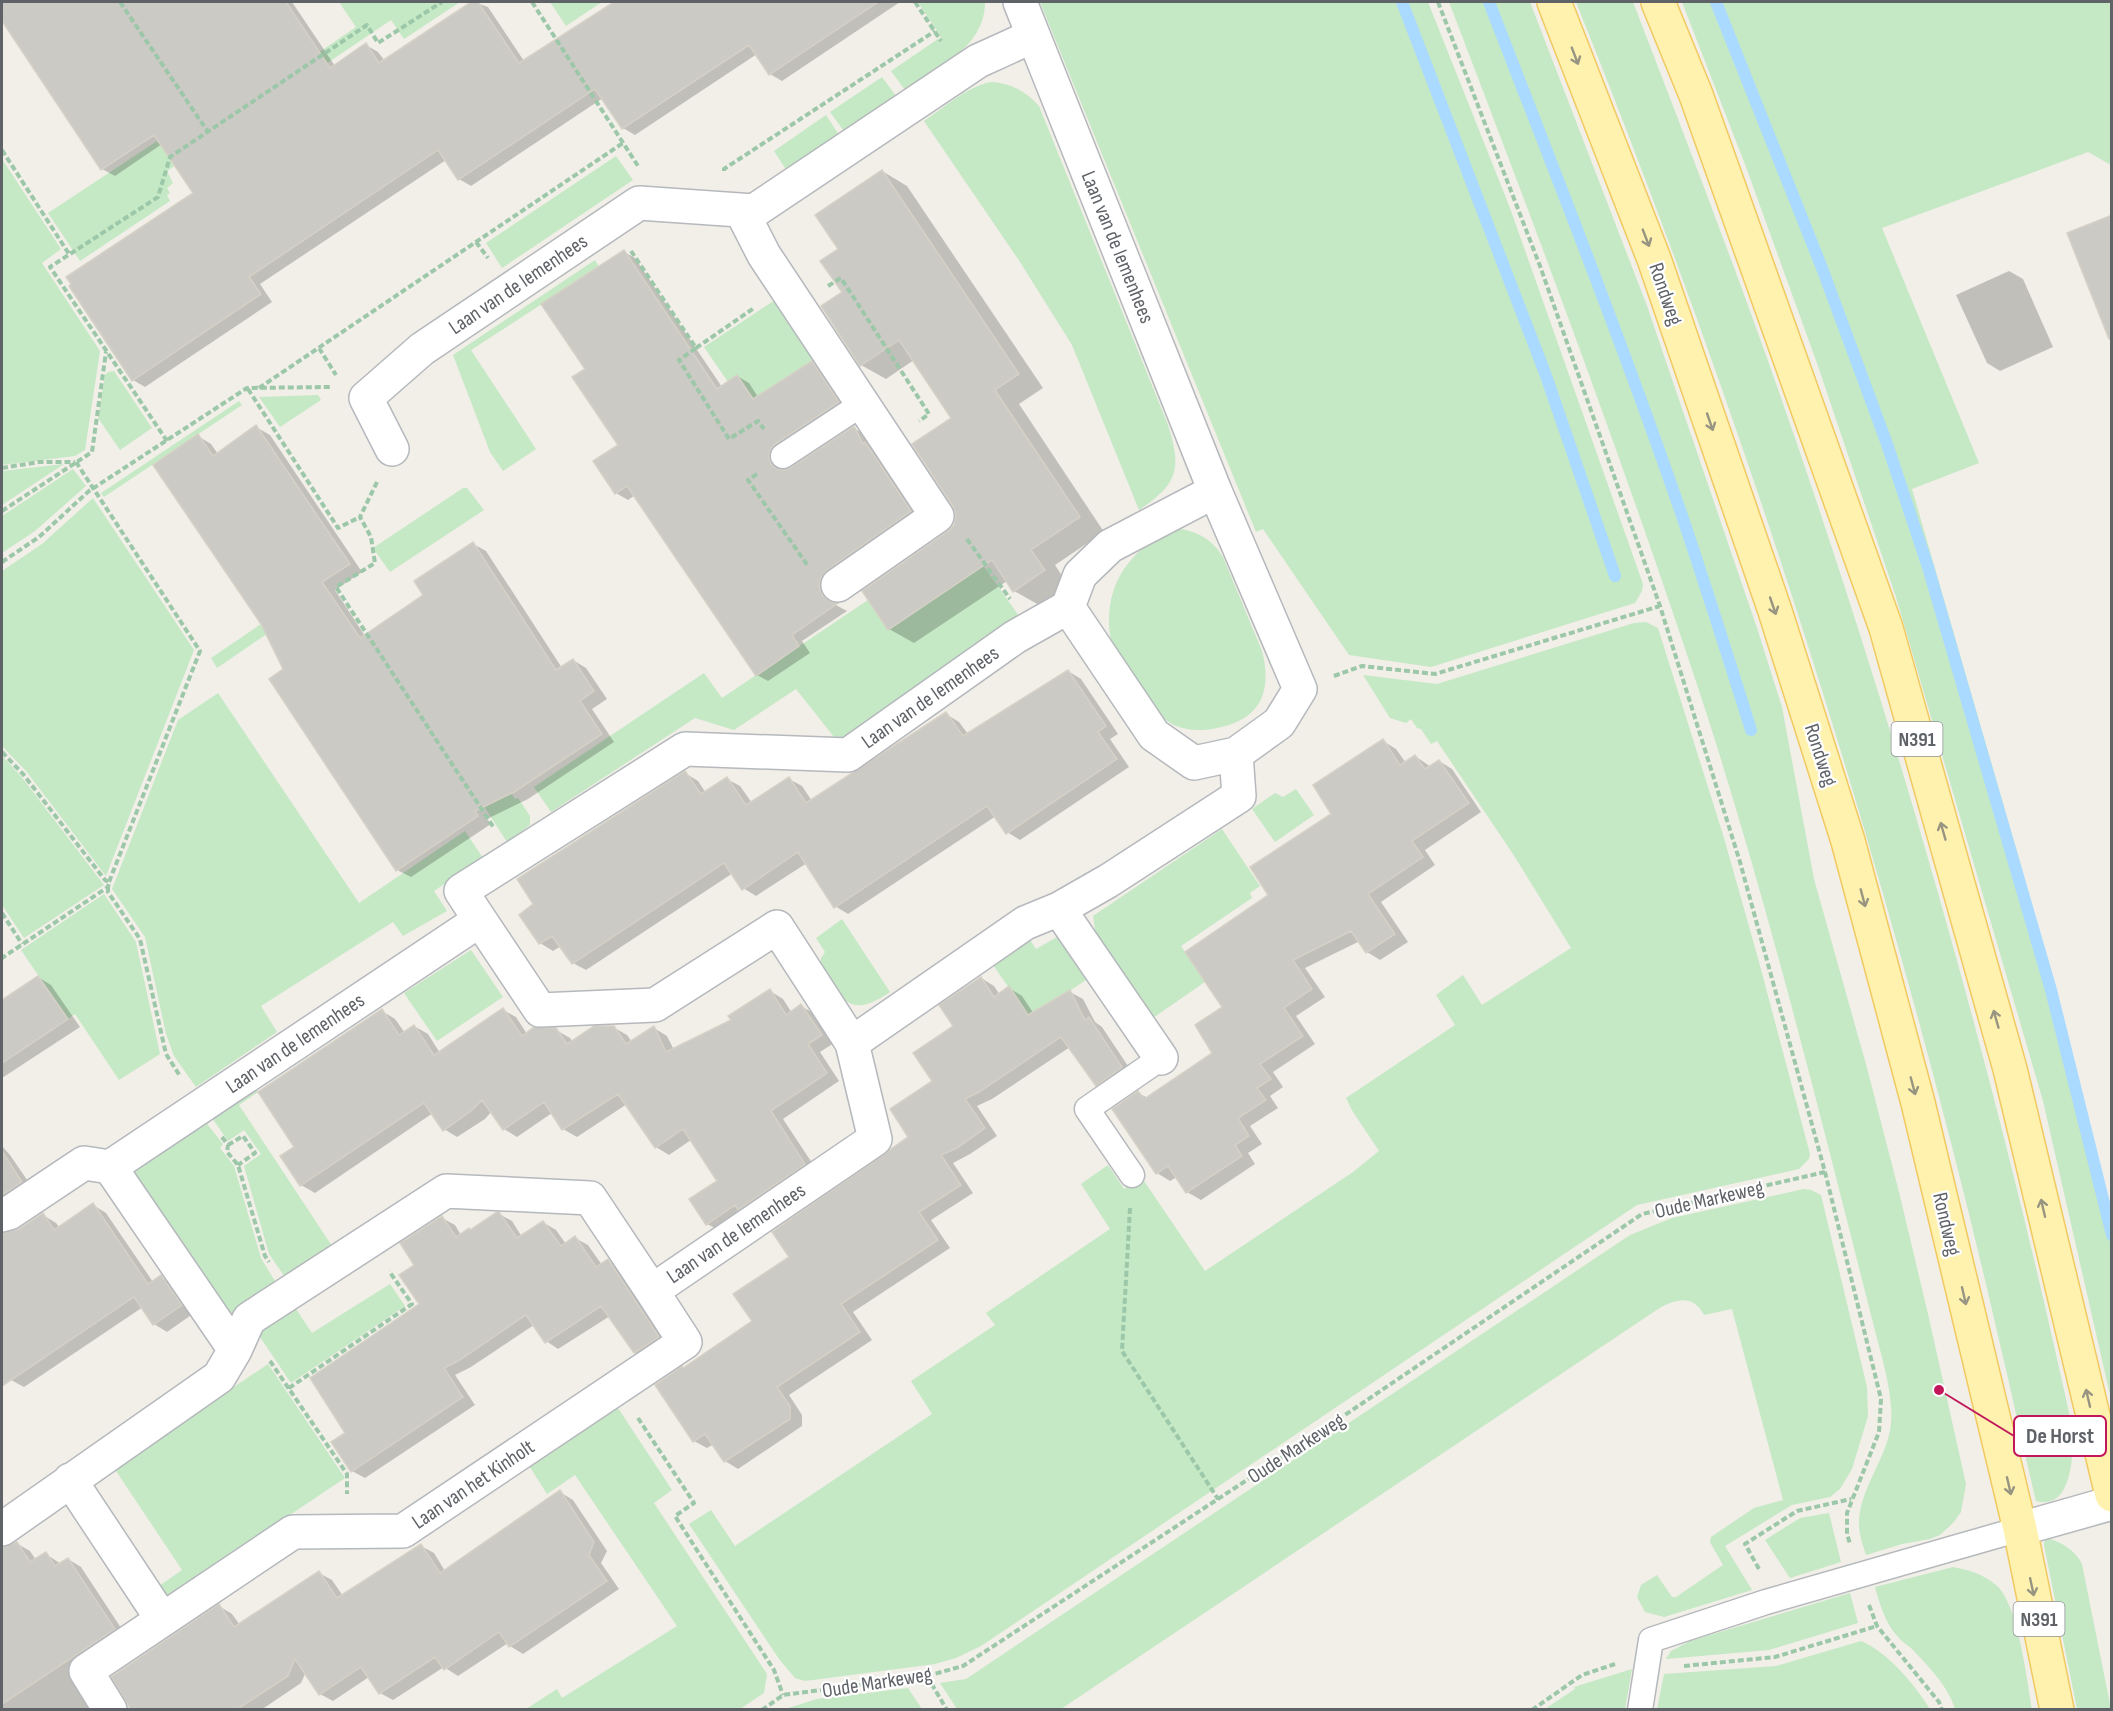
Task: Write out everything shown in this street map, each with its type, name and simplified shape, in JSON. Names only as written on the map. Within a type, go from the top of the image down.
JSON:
[{"type":"main road","name":"Rondweg","points":[[1554,2],[1654,259],[1775,611],[1848,841],[1918,1103],[2020,1529],[2057,1710]]},
{"type":"main road","name":"N391","points":[[1658,2],[1696,95],[1886,628],[2010,1069],[2112,1495]]},
{"type":"street","name":"Laan van de Iemenhees","points":[[1020,2],[1215,491],[1300,689]]},
{"type":"street","points":[[639,203],[754,211],[978,61],[1034,36]]},
{"type":"street","name":"Laan van de Iemenhees","points":[[356,394],[639,203]]},
{"type":"street","points":[[741,210],[764,255],[937,516],[838,585]]},
{"type":"street","points":[[356,394],[392,449]]},
{"type":"street","points":[[1215,491],[1110,546],[1080,575],[1068,607],[1154,735],[1194,763],[1236,754],[1279,723],[1300,689]]},
{"type":"street","name":"Laan van de Iemenhees","points":[[234,1352],[249,1319],[446,1191],[590,1198],[652,1291],[875,1139],[852,1043],[777,927],[655,1005],[540,1010],[461,891],[685,749],[848,755],[1030,628],[1068,607]]},
{"type":"street","points":[[852,1043],[1025,922],[1059,909],[1239,796],[1236,754]]},
{"type":"street","points":[[1059,909],[1161,1059]]},
{"type":"street","name":"Laan van de Iemenhees","points":[[110,1167],[480,920]]},
{"type":"street","points":[[2,1215],[84,1163],[110,1167],[234,1352],[219,1377],[2,1528]]},
{"type":"street","name":"Laan van het Kinholt","points":[[110,1710],[86,1671],[293,1532],[403,1531],[685,1342],[652,1291]]},
{"type":"street","points":[[70,1480],[162,1619]]},
{"type":"street","points":[[2020,1529],[2112,1503]]},
{"type":"lane","points":[[783,456],[862,404]]},
{"type":"lane","points":[[1132,1175],[1087,1109],[1161,1059]]},
{"type":"lane","points":[[1640,1710],[1651,1640],[1766,1602],[2020,1529]]},
{"type":"path","points":[[120,2],[208,132]]},
{"type":"path","points":[[167,441],[50,267],[158,197],[170,158],[208,132],[367,25],[378,43],[442,2]]},
{"type":"path","points":[[532,2],[638,166],[639,203]]},
{"type":"path","points":[[915,2],[962,72]]},
{"type":"path","points":[[1438,2],[1540,266],[1660,606],[1740,862],[1825,1172],[1881,1398],[1879,1432],[1851,1498],[1847,1512],[1847,1534],[1877,1626],[1939,1702],[1942,1710]]},
{"type":"path","points":[[741,210],[723,169],[935,31]]},
{"type":"path","points":[[259,388],[623,143]]},
{"type":"path","points":[[2,150],[69,254]]},
{"type":"path","points":[[611,222],[696,348]]},
{"type":"path","points":[[838,585],[827,594],[748,480],[783,456],[758,421],[729,439],[679,360],[696,348],[791,296],[841,278],[929,414],[887,442]]},
{"type":"path","points":[[319,348],[356,394]]},
{"type":"path","points":[[2,511],[92,452],[106,351]]},
{"type":"path","points":[[2,562],[39,537],[93,489],[247,388],[329,386],[356,394]]},
{"type":"path","points":[[247,388],[338,528],[360,517],[392,449]]},
{"type":"path","points":[[2,468],[39,462],[76,462]]},
{"type":"path","points":[[76,462],[200,651],[108,885],[108,892],[140,939],[166,1054],[228,1145],[228,1152],[238,1165],[265,1256],[289,1293]]},
{"type":"path","points":[[935,513],[955,522],[1030,628]]},
{"type":"path","points":[[360,517],[371,537],[375,563],[336,587],[514,858]]},
{"type":"path","points":[[1300,689],[1362,666],[1435,674],[1660,606]]},
{"type":"path","points":[[2,752],[23,774],[108,885]]},
{"type":"path","points":[[2,958],[108,885]]},
{"type":"path","points":[[2,913],[22,944]]},
{"type":"path","points":[[228,1145],[243,1136],[255,1153],[238,1165]]},
{"type":"path","name":"Oude Markeweg","points":[[762,1710],[783,1695],[927,1676],[963,1666],[1315,1436],[1642,1214],[1825,1172]]},
{"type":"path","points":[[1132,1175],[1122,1350],[1218,1499]]},
{"type":"path","points":[[289,1388],[412,1304],[369,1241]]},
{"type":"path","points":[[234,1352],[272,1362],[347,1474],[346,1531]]},
{"type":"path","points":[[617,1387],[694,1503],[675,1516],[774,1670],[783,1695]]},
{"type":"path","points":[[1766,1602],[1766,1580],[1745,1544],[1797,1511],[1851,1498]]},
{"type":"path","points":[[1532,1710],[1582,1676],[1623,1660],[1668,1668],[1775,1657],[1877,1626]]},
{"type":"path","points":[[927,1676],[947,1710]]},
{"type":"green space","points":[[339,2],[460,2],[404,39],[391,20],[237,124],[230,113],[356,27]]},
{"type":"green space","points":[[550,2],[602,2],[566,26]]},
{"type":"green space","points":[[918,2],[985,2],[983,18],[968,44],[945,64],[905,90],[891,71],[941,37]]},
{"type":"green space","points":[[1040,2],[1428,2],[1510,208],[1643,584],[1635,603],[1431,667],[1349,655],[1263,529],[1256,532]]},
{"type":"green space","points":[[1449,2],[1530,2],[1647,306],[1782,707],[1814,879],[1899,1192],[1966,1484],[1961,1512],[1940,1535],[1930,1539],[1902,1544],[1866,1555],[1860,1536],[1860,1511],[1868,1485],[1889,1436],[1890,1398],[1882,1357],[1794,1017],[1731,792],[1678,627],[1583,358]]},
{"type":"green space","points":[[1576,2],[1633,2],[1751,314],[1796,440],[1854,617],[1958,963],[2019,1196],[2073,1431],[2068,1478],[2064,1489],[2048,1502],[2036,1501],[1973,1228],[1930,1062],[1851,783],[1816,670],[1742,445],[1662,223]]},
{"type":"green space","points":[[1682,2],[2111,2],[2111,165],[2088,152],[1882,228],[1979,463],[1912,489],[2020,862],[2076,1070],[2111,1214],[2111,1399],[2043,1101],[1896,597],[1818,366],[1746,167]]},
{"type":"green space","points":[[882,77],[896,96],[844,131],[830,112]]},
{"type":"green space","points":[[991,82],[1017,89],[1039,106],[1168,425],[1175,453],[1173,474],[1162,492],[1139,510],[1072,345],[1020,262],[924,121],[964,93]]},
{"type":"green space","points":[[826,115],[839,135],[787,171],[774,151]]},
{"type":"green space","points":[[186,122],[204,145],[167,171],[173,183],[167,188],[170,201],[80,261],[48,213]]},
{"type":"green space","points":[[616,156],[633,180],[502,268],[486,243]]},
{"type":"green space","points":[[2,159],[61,249],[42,263],[100,351],[85,450],[75,456],[2,465]]},
{"type":"green space","points":[[595,260],[599,267],[471,350],[536,449],[503,471],[490,452],[453,355]]},
{"type":"green space","points":[[778,298],[816,360],[755,401],[737,375],[728,382],[704,347]]},
{"type":"green space","points":[[114,371],[152,428],[120,450],[98,418],[105,375]]},
{"type":"green space","points":[[318,395],[321,400],[280,427],[259,397]]},
{"type":"green space","points":[[239,401],[242,405],[104,497],[101,493]]},
{"type":"green space","points":[[64,464],[2,505],[2,471]]},
{"type":"green space","points":[[73,469],[86,486],[35,531],[2,553],[2,516]]},
{"type":"green space","points":[[463,488],[467,488],[484,510],[390,572],[373,548]]},
{"type":"green space","points":[[93,498],[194,650],[106,876],[26,771],[2,746],[2,571],[42,544]]},
{"type":"green space","points":[[1182,529],[1206,539],[1223,557],[1262,651],[1265,665],[1264,689],[1255,709],[1235,723],[1210,729],[1181,728],[1161,716],[1119,661],[1110,635],[1111,601],[1124,569],[1135,555],[1157,537]]},
{"type":"green space","points":[[963,537],[1021,619],[838,742],[796,689],[734,730],[695,718],[551,812],[534,787],[704,673],[722,698],[868,600],[888,630],[964,579]]},
{"type":"green space","points":[[328,592],[217,668],[211,658],[261,624]]},
{"type":"green space","points":[[1646,622],[1658,628],[1724,838],[1810,1154],[1809,1159],[1799,1169],[1637,1205],[981,1646],[956,1658],[935,1664],[805,1681],[795,1678],[779,1659],[689,1524],[711,1510],[735,1546],[932,1414],[911,1381],[995,1325],[986,1313],[1110,1229],[1081,1184],[1108,1165],[1124,1189],[1142,1178],[1205,1271],[1353,1172],[1379,1151],[1346,1098],[1455,1025],[1436,995],[1463,975],[1482,1005],[1571,948],[1513,854],[1437,741],[1431,744],[1411,719],[1406,723],[1390,718],[1363,675],[1437,684],[1634,623]]},
{"type":"green space","points":[[218,693],[359,903],[465,831],[483,858],[434,891],[447,911],[403,936],[393,922],[261,1006],[277,1032],[196,1087],[174,1056],[166,1034],[145,937],[112,889],[178,720]]},
{"type":"green space","points":[[2,756],[20,775],[104,885],[24,938],[2,905]]},
{"type":"green space","points":[[490,761],[515,799],[518,798],[530,816],[530,825],[507,842],[465,777]]},
{"type":"green space","points":[[1296,789],[1314,815],[1275,842],[1252,809],[1275,793],[1283,797]]},
{"type":"green space","points":[[1222,829],[1260,886],[1250,893],[1252,898],[1181,946],[1205,982],[1150,1020],[1097,941],[1093,916]]},
{"type":"green space","points":[[104,894],[136,942],[160,1054],[119,1080],[75,1014],[68,1019],[21,950]]},
{"type":"green space","points":[[842,919],[890,992],[865,1005],[856,1005],[841,997],[820,966],[825,952],[816,938]]},
{"type":"green space","points":[[1028,937],[1036,949],[1057,937],[1086,980],[1044,1008],[1042,1006],[1028,1015],[991,962]]},
{"type":"green space","points":[[471,950],[503,997],[437,1041],[404,993]]},
{"type":"green space","points":[[254,1085],[258,1092],[239,1105],[332,1246],[285,1277],[269,1254],[244,1166],[261,1154],[244,1130],[228,1141],[210,1115]]},
{"type":"green space","points":[[204,1120],[223,1144],[220,1148],[234,1166],[261,1258],[276,1283],[225,1318],[127,1171]]},
{"type":"green space","points":[[1804,1189],[1821,1195],[1867,1387],[1868,1416],[1852,1469],[1840,1489],[1830,1497],[1792,1505],[1725,1546],[1752,1590],[1664,1617],[1645,1612],[1637,1597],[1641,1585],[1657,1575],[1672,1597],[1676,1597],[1723,1565],[1710,1542],[1711,1537],[1754,1508],[1783,1500],[1732,1309],[1704,1315],[1695,1304],[1683,1300],[1658,1309],[1061,1709],[957,1709],[940,1683],[966,1679],[1630,1235],[1672,1218]]},
{"type":"green space","points":[[390,1284],[405,1306],[291,1383],[260,1337],[259,1331],[294,1306],[312,1333]]},
{"type":"green space","points":[[268,1364],[345,1478],[166,1598],[159,1586],[182,1570],[114,1468]]},
{"type":"green space","points":[[614,1402],[672,1490],[654,1503],[767,1674],[764,1693],[740,1709],[526,1709],[557,1689],[562,1698],[677,1626],[575,1475],[547,1494],[526,1461]]},
{"type":"green space","points":[[1829,1513],[1841,1562],[1790,1578],[1765,1540],[1800,1518]]},
{"type":"green space","points":[[2045,1537],[2066,1547],[2082,1564],[2111,1709],[2077,1709],[2044,1545]]},
{"type":"green space","points":[[1953,1567],[1986,1578],[2004,1594],[2016,1624],[2032,1709],[1955,1709],[1948,1692],[1937,1677],[1900,1639],[1886,1620],[1875,1587]]},
{"type":"green space","points":[[1850,1593],[1858,1623],[1769,1650],[1666,1659],[1671,1651],[1690,1641]]},
{"type":"green space","points":[[1861,1641],[1891,1661],[1930,1709],[1657,1709],[1664,1674],[1776,1666]]},
{"type":"green space","points":[[1632,1669],[1625,1709],[1545,1709],[1575,1689],[1574,1687]]},
{"type":"green space","points":[[908,1688],[922,1709],[785,1709],[817,1699]]},
{"type":"building","points":[[2,2],[286,2],[330,68],[366,43],[379,63],[471,2],[478,2],[519,63],[614,2],[878,2],[769,75],[749,45],[622,129],[595,89],[458,180],[438,150],[249,277],[261,294],[132,381],[69,286],[71,284],[66,277],[193,193],[154,135],[101,170],[2,21]]},
{"type":"building","points":[[882,170],[1019,374],[995,390],[1080,517],[1031,550],[1045,570],[1013,592],[992,560],[888,630],[862,591],[948,531],[954,525],[956,515],[953,506],[912,444],[951,418],[899,340],[860,366],[821,306],[842,292],[820,261],[838,249],[815,215]]},
{"type":"building","points":[[2112,215],[2112,339],[2109,339],[2067,233]]},
{"type":"building","points":[[624,250],[717,389],[737,375],[753,399],[812,361],[839,402],[775,444],[770,450],[771,464],[777,469],[790,468],[854,426],[863,444],[865,442],[911,511],[827,570],[821,578],[819,587],[823,596],[830,602],[838,603],[792,635],[799,646],[756,676],[627,486],[615,494],[593,461],[618,445],[572,377],[585,369],[541,304]]},
{"type":"building","points":[[256,425],[350,564],[322,582],[360,638],[423,595],[414,581],[473,542],[556,670],[573,659],[594,691],[580,701],[602,734],[514,792],[475,811],[478,816],[396,871],[269,679],[283,669],[261,624],[153,465],[198,434],[213,456]]},
{"type":"building","points":[[1068,670],[1106,726],[1098,732],[1117,759],[1006,834],[987,806],[834,908],[798,852],[742,890],[724,863],[572,964],[552,936],[539,944],[519,915],[533,904],[517,879],[685,771],[701,794],[727,777],[746,805],[789,777],[806,803],[946,712],[963,736]]},
{"type":"building","points":[[1383,739],[1400,765],[1415,755],[1425,769],[1439,760],[1469,803],[1412,841],[1423,857],[1368,894],[1395,934],[1366,953],[1351,931],[1293,960],[1312,989],[1284,1008],[1303,1036],[1260,1064],[1271,1079],[1257,1088],[1266,1100],[1238,1118],[1249,1136],[1235,1145],[1242,1156],[1186,1193],[1168,1166],[1156,1174],[1112,1109],[1138,1091],[1144,1099],[1212,1053],[1195,1025],[1222,1007],[1185,952],[1268,895],[1250,867],[1331,814],[1313,785]]},
{"type":"building","points":[[38,976],[68,1019],[2,1063],[2,1000]]},
{"type":"building","points":[[981,977],[994,997],[1009,986],[1028,1015],[1070,990],[1085,1020],[1089,1017],[1122,1067],[1096,1086],[1061,1037],[965,1099],[985,1128],[957,1148],[941,1155],[961,1185],[919,1212],[938,1240],[841,1304],[860,1332],[777,1387],[790,1406],[790,1419],[724,1462],[705,1434],[693,1442],[655,1385],[752,1321],[733,1294],[789,1257],[772,1232],[908,1137],[890,1109],[932,1081],[913,1053],[953,1026],[939,1005]]},
{"type":"building","points":[[770,989],[786,1015],[801,1004],[822,1035],[808,1044],[827,1073],[771,1111],[805,1164],[738,1210],[735,1205],[706,1225],[689,1199],[717,1181],[683,1129],[655,1148],[618,1094],[562,1130],[544,1102],[503,1130],[482,1100],[443,1131],[424,1103],[300,1186],[280,1156],[294,1147],[258,1092],[382,1009],[399,1035],[414,1025],[434,1055],[503,1008],[522,1036],[534,1027],[556,1028],[567,1044],[594,1026],[614,1026],[626,1044],[654,1026],[666,1052],[731,1020],[728,1016]]},
{"type":"building","points":[[2,1151],[22,1182],[2,1195]]},
{"type":"building","points":[[93,1203],[148,1284],[161,1275],[182,1305],[153,1325],[134,1297],[2,1386],[2,1233],[19,1229],[43,1213],[54,1230]]},
{"type":"building","points":[[497,1212],[517,1238],[543,1221],[561,1246],[575,1236],[596,1267],[608,1259],[659,1337],[634,1353],[601,1306],[545,1343],[526,1315],[444,1368],[463,1397],[351,1472],[331,1442],[345,1433],[310,1378],[419,1304],[399,1275],[414,1265],[400,1243],[442,1216],[456,1237]]},
{"type":"building","points":[[560,1490],[594,1542],[589,1555],[607,1581],[509,1647],[499,1632],[444,1670],[435,1657],[379,1694],[361,1667],[319,1695],[295,1659],[288,1676],[236,1710],[131,1710],[111,1677],[219,1604],[234,1627],[319,1571],[337,1598],[421,1544],[440,1573]]},
{"type":"building","points":[[17,1542],[30,1562],[46,1552],[55,1566],[68,1558],[115,1629],[2,1704],[2,1547]]},
{"type":"waterway","points":[[1402,2],[1545,373],[1615,576]]},
{"type":"waterway","points":[[1489,2],[1658,446],[1751,730]]},
{"type":"waterway","points":[[1716,2],[1822,268],[1887,444],[1928,567],[2051,990],[2112,1235]]},
{"type":"place","name":"De Horst","points":[[1939,1390]]}]
